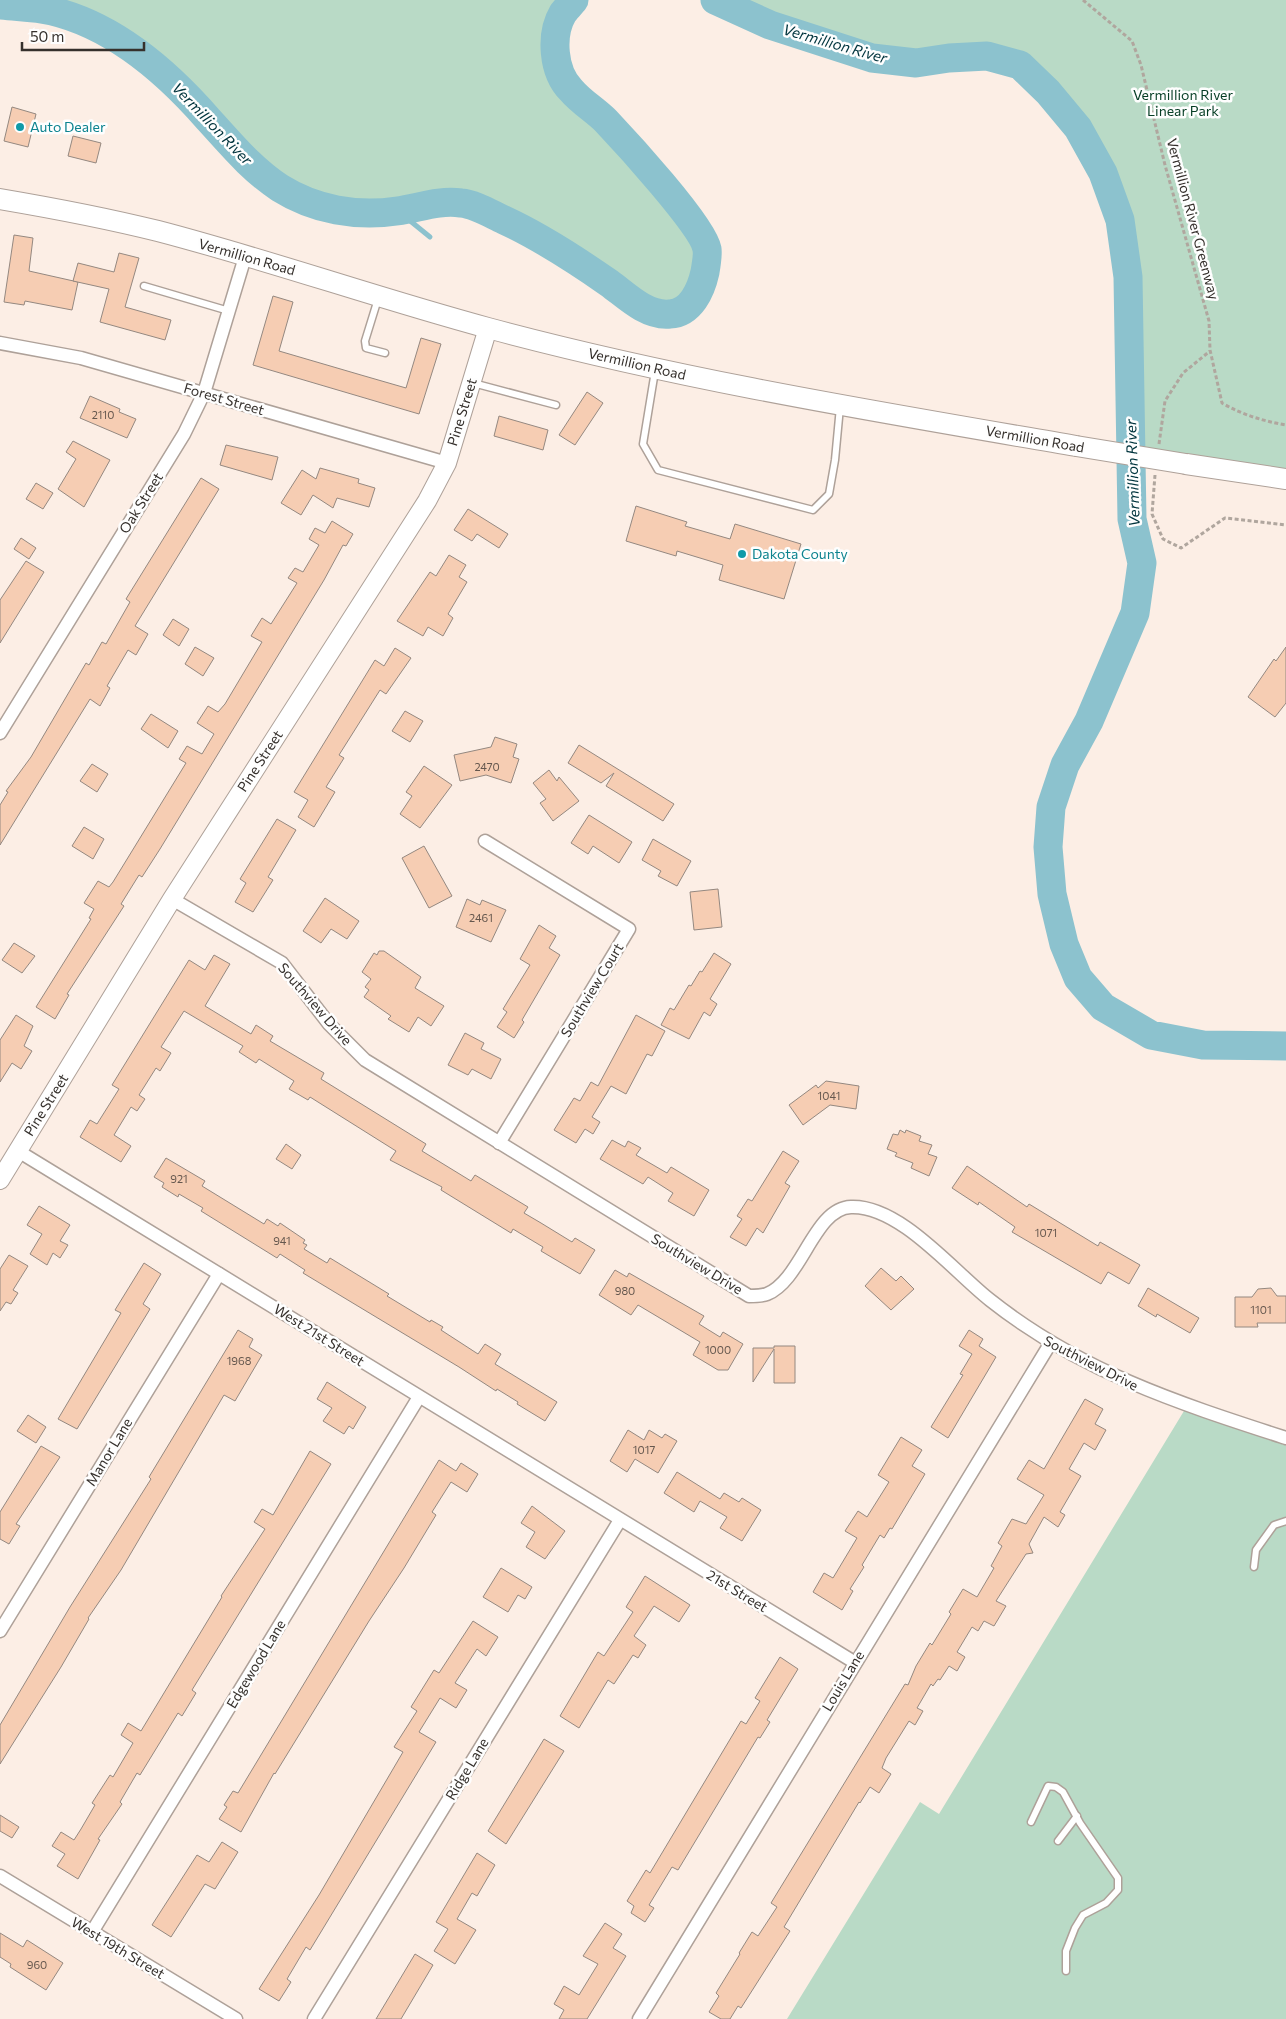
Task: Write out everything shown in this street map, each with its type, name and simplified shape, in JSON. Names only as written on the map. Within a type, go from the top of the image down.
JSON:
[{"type":"main road","name":"Vermillion Road","points":[[0,199],[63,210],[158,232],[488,328],[655,369],[840,406],[1286,479]]},
{"type":"street","name":"Oak Street","points":[[0,733],[184,434],[204,393],[245,257]]},
{"type":"street","name":"Pine Street","points":[[0,1180],[172,899],[427,501],[446,463],[488,328]]},
{"type":"street","name":"Forest Street","points":[[0,343],[80,358],[446,463]]},
{"type":"street","name":"Southview Court","points":[[485,841],[629,929],[499,1143]]},
{"type":"street","name":"Southview Drive","points":[[172,899],[282,963],[329,1024],[365,1060],[749,1296],[767,1294],[784,1284],[831,1215],[850,1207],[876,1211],[920,1236],[989,1300],[1050,1344],[1116,1378],[1187,1406],[1286,1438]]},
{"type":"street","name":"West 21st Street","points":[[18,1151],[620,1520]]},
{"type":"street","name":"Manor Lane","points":[[0,1631],[219,1274]]},
{"type":"street","name":"Louis Lane","points":[[639,2019],[854,1662],[1050,1344]]},
{"type":"street","name":"Edgewood Lane","points":[[92,1932],[419,1397]]},
{"type":"street","name":"21st Street","points":[[620,1520],[854,1662]]},
{"type":"street","name":"Ridge Lane","points":[[314,2019],[620,1520]]},
{"type":"street","name":"West 19th Street","points":[[0,1876],[236,2019]]},
{"type":"lane","points":[[144,286],[229,312]]},
{"type":"lane","points":[[378,296],[365,341],[366,348],[385,353]]},
{"type":"lane","points":[[655,369],[643,444],[658,470],[813,510],[829,494],[835,460],[840,406]]},
{"type":"lane","points":[[471,382],[556,405]]},
{"type":"lane","points":[[1254,1567],[1256,1550],[1274,1525],[1286,1521]]},
{"type":"lane","points":[[1031,1822],[1048,1786],[1056,1787],[1063,1792],[1118,1878],[1118,1890],[1106,1903],[1083,1915],[1066,1951],[1066,1971]]},
{"type":"lane","points":[[1058,1841],[1077,1816]]},
{"type":"path","name":"Vermillion River Greenway","points":[[1083,0],[1132,41],[1141,65],[1165,165],[1209,321],[1210,350],[1222,403],[1237,412],[1263,421],[1286,425]]},
{"type":"green space","points":[[0,0],[574,0],[563,13],[556,32],[555,53],[560,73],[575,94],[606,121],[645,164],[692,222],[707,249],[701,286],[694,299],[684,310],[677,313],[660,314],[638,305],[597,274],[545,241],[472,205],[453,202],[382,213],[367,213],[337,210],[307,202],[280,188],[260,173],[175,84],[118,39],[75,18],[52,11],[0,5]]},
{"type":"green space","name":"Vermillion River Linear Park","points":[[715,0],[1286,0],[1286,479],[1130,455],[1130,308],[1125,249],[1116,205],[1103,173],[1087,143],[1057,102],[1026,72],[1008,61],[978,55],[915,63],[863,56],[812,41]]},
{"type":"green space","points":[[1187,1406],[1286,1438],[1286,2019],[787,2019],[920,1802],[939,1814]]},
{"type":"building","name":"Auto Dealer","points":[[12,107],[36,114],[28,147],[4,141]]},
{"type":"building","points":[[73,136],[101,143],[96,163],[68,156]]},
{"type":"building","points":[[14,235],[33,238],[29,271],[78,282],[72,310],[25,301],[24,305],[4,302]]},
{"type":"building","points":[[119,253],[139,258],[125,307],[171,320],[165,340],[100,322],[109,289],[73,281],[78,263],[114,272]]},
{"type":"building","points":[[273,296],[293,302],[279,351],[406,388],[421,338],[441,344],[419,414],[253,365]]},
{"type":"building","points":[[587,392],[603,403],[575,445],[559,435]]},
{"type":"building","points":[[90,396],[120,409],[119,412],[136,419],[127,438],[80,418]]},
{"type":"building","points":[[499,416],[548,430],[543,450],[494,436]]},
{"type":"building","points":[[73,441],[110,460],[84,507],[58,489],[76,459],[66,452]]},
{"type":"building","points":[[226,445],[278,457],[272,480],[220,465]]},
{"type":"building","points":[[320,468],[359,479],[358,483],[375,488],[369,507],[337,498],[333,508],[313,495],[301,515],[281,503],[302,470],[316,479]]},
{"type":"building","points":[[201,478],[219,489],[135,626],[148,634],[136,655],[128,650],[107,686],[110,688],[100,706],[90,699],[0,845],[0,805],[8,792],[6,791],[31,757],[86,663],[89,665],[102,642],[106,644],[130,602],[126,599]]},
{"type":"building","points":[[36,483],[53,493],[43,509],[26,499]]},
{"type":"building","name":"Dakota County","points":[[636,506],[687,522],[685,526],[730,539],[735,524],[801,544],[784,599],[719,580],[723,565],[677,551],[676,556],[626,541]]},
{"type":"building","points":[[468,509],[508,534],[499,548],[477,534],[472,541],[454,530]]},
{"type":"building","points":[[332,521],[353,534],[346,546],[343,545],[324,580],[160,849],[142,877],[139,875],[121,904],[124,906],[67,994],[69,995],[55,1019],[36,1007],[91,919],[89,918],[94,909],[84,903],[98,881],[109,887],[113,882],[186,763],[179,759],[187,746],[202,754],[214,734],[197,723],[208,706],[218,712],[225,704],[262,642],[251,636],[262,618],[271,624],[297,583],[288,578],[295,568],[303,572],[319,545],[309,539],[315,528],[325,533]]},
{"type":"building","points":[[21,538],[36,548],[29,559],[14,549]]},
{"type":"building","points":[[449,555],[466,565],[459,577],[467,582],[448,614],[453,618],[443,636],[428,627],[423,636],[397,621],[430,572],[436,576]]},
{"type":"building","points":[[26,561],[44,572],[0,643],[0,600]]},
{"type":"building","points":[[173,619],[189,629],[179,646],[163,635]]},
{"type":"building","points":[[195,647],[214,658],[203,676],[185,664]]},
{"type":"building","points":[[1286,647],[1286,703],[1275,717],[1248,697],[1274,659],[1276,661]]},
{"type":"building","points":[[395,648],[411,658],[386,694],[380,690],[339,755],[344,758],[326,787],[335,792],[314,827],[298,817],[308,800],[294,792],[375,660],[384,666]]},
{"type":"building","points":[[405,711],[423,721],[410,742],[392,731]]},
{"type":"building","points":[[151,714],[178,731],[168,748],[141,729]]},
{"type":"building","points":[[495,737],[517,744],[513,757],[519,759],[511,783],[486,775],[460,781],[454,755],[491,747]]},
{"type":"building","points":[[579,745],[674,804],[663,821],[606,786],[614,773],[601,783],[568,763]]},
{"type":"building","points":[[92,764],[108,774],[97,792],[80,781]]},
{"type":"building","points":[[424,766],[452,785],[420,828],[400,814],[412,796],[406,792]]},
{"type":"building","points":[[549,770],[557,781],[559,777],[579,801],[553,821],[540,803],[546,799],[533,783]]},
{"type":"building","points":[[589,815],[632,842],[619,863],[593,846],[588,854],[571,843]]},
{"type":"building","points":[[277,819],[296,830],[268,877],[273,880],[253,912],[235,902],[246,883],[240,879]]},
{"type":"building","points":[[84,827],[104,839],[93,859],[72,846]]},
{"type":"building","points":[[653,839],[691,861],[677,886],[658,876],[661,871],[642,860]]},
{"type":"building","points":[[424,846],[452,896],[429,908],[402,858]]},
{"type":"building","points":[[718,889],[722,927],[694,930],[690,892]]},
{"type":"building","points":[[325,898],[359,921],[347,939],[331,929],[321,943],[303,931]]},
{"type":"building","points":[[467,899],[480,905],[482,900],[506,910],[491,942],[456,927]]},
{"type":"building","points":[[539,925],[556,936],[549,948],[560,955],[522,1020],[524,1022],[514,1038],[497,1027],[507,1012],[503,1009],[530,965],[520,959]]},
{"type":"building","points":[[14,943],[35,956],[22,973],[2,960]]},
{"type":"building","points":[[379,951],[384,951],[421,977],[415,988],[444,1006],[431,1026],[418,1017],[409,1032],[388,1019],[391,1016],[364,997],[369,990],[365,987],[371,979],[362,972],[374,953],[377,955]]},
{"type":"building","points":[[714,953],[731,964],[710,999],[717,1004],[710,1016],[704,1012],[689,1039],[661,1025],[670,1008],[674,1010],[689,985],[691,986],[700,971],[702,972]]},
{"type":"building","points":[[214,955],[230,964],[205,1006],[251,1034],[256,1025],[273,1036],[270,1041],[324,1073],[321,1079],[426,1144],[422,1151],[471,1181],[475,1175],[528,1207],[524,1213],[572,1242],[575,1238],[595,1250],[580,1274],[541,1251],[543,1247],[513,1229],[511,1233],[441,1190],[442,1187],[390,1160],[396,1151],[310,1097],[308,1100],[289,1089],[294,1081],[259,1059],[256,1063],[239,1052],[243,1046],[184,1011],[161,1047],[171,1053],[160,1071],[156,1068],[139,1095],[145,1099],[137,1111],[131,1107],[114,1135],[131,1146],[121,1162],[80,1137],[90,1120],[97,1124],[119,1089],[112,1085],[189,960],[205,970]]},
{"type":"building","points":[[16,1015],[33,1026],[24,1046],[32,1051],[21,1069],[12,1063],[0,1082],[0,1040]]},
{"type":"building","points":[[636,1015],[665,1031],[652,1056],[647,1054],[626,1094],[611,1086],[592,1117],[600,1122],[593,1134],[585,1129],[576,1143],[554,1130],[574,1098],[580,1101],[591,1082],[598,1086]]},
{"type":"building","points":[[465,1033],[484,1043],[481,1049],[501,1059],[491,1079],[472,1069],[468,1075],[448,1065]]},
{"type":"building","points":[[826,1081],[859,1086],[856,1109],[830,1105],[803,1125],[789,1105],[816,1085],[818,1088]]},
{"type":"building","points":[[900,1130],[905,1133],[906,1130],[921,1136],[919,1141],[932,1145],[928,1154],[937,1157],[929,1176],[911,1168],[913,1163],[895,1156],[897,1153],[887,1149],[893,1134],[898,1135]]},
{"type":"building","points":[[612,1140],[625,1147],[628,1141],[641,1148],[636,1155],[667,1173],[671,1167],[709,1190],[694,1216],[668,1201],[673,1193],[648,1177],[643,1184],[600,1159]]},
{"type":"building","points":[[286,1144],[301,1155],[292,1169],[276,1159]]},
{"type":"building","points":[[783,1151],[799,1161],[785,1183],[790,1186],[763,1233],[757,1228],[746,1246],[730,1237],[742,1219],[737,1216],[748,1199],[752,1201]]},
{"type":"building","points":[[166,1158],[205,1181],[202,1186],[264,1224],[267,1219],[278,1226],[280,1223],[305,1240],[303,1243],[307,1245],[304,1249],[327,1263],[330,1258],[389,1294],[387,1296],[430,1322],[431,1320],[443,1327],[441,1330],[478,1354],[485,1344],[501,1354],[495,1364],[557,1402],[545,1421],[497,1389],[496,1391],[303,1273],[305,1270],[280,1254],[277,1258],[201,1211],[203,1208],[179,1194],[178,1197],[162,1187],[164,1183],[154,1177]]},
{"type":"building","points":[[967,1166],[1027,1207],[1029,1204],[1098,1246],[1100,1242],[1140,1265],[1129,1284],[1108,1272],[1101,1284],[1012,1232],[1015,1227],[979,1202],[978,1205],[952,1188]]},
{"type":"building","points":[[39,1206],[70,1225],[60,1241],[68,1245],[60,1258],[53,1253],[47,1265],[30,1254],[42,1234],[27,1225]]},
{"type":"building","points":[[9,1255],[28,1266],[13,1290],[18,1293],[11,1304],[6,1302],[0,1311],[0,1269]]},
{"type":"building","points":[[144,1263],[161,1274],[143,1304],[150,1309],[77,1429],[58,1419],[121,1313],[115,1310]]},
{"type":"building","points":[[881,1268],[896,1281],[901,1276],[914,1289],[891,1310],[865,1286]]},
{"type":"building","points":[[615,1270],[627,1277],[629,1273],[704,1316],[699,1324],[720,1337],[723,1332],[743,1344],[728,1370],[718,1370],[693,1355],[700,1342],[638,1305],[631,1315],[599,1295]]},
{"type":"building","points":[[1148,1288],[1199,1318],[1190,1333],[1157,1314],[1156,1317],[1138,1306]]},
{"type":"building","points":[[1271,1288],[1277,1296],[1286,1296],[1286,1323],[1257,1323],[1258,1327],[1235,1327],[1235,1297],[1252,1297],[1258,1289]]},
{"type":"building","points":[[238,1330],[253,1339],[249,1347],[262,1355],[235,1401],[224,1395],[121,1570],[88,1618],[61,1667],[0,1764],[0,1725],[70,1607],[151,1479],[149,1477]]},
{"type":"building","points":[[969,1330],[983,1339],[979,1346],[996,1357],[948,1438],[931,1427],[963,1375],[960,1374],[972,1354],[959,1346]]},
{"type":"building","points":[[774,1346],[795,1346],[795,1383],[774,1383],[774,1349],[753,1382],[753,1348],[774,1348]]},
{"type":"building","points":[[327,1382],[366,1407],[353,1429],[349,1426],[344,1434],[323,1421],[332,1408],[317,1399]]},
{"type":"building","points":[[1085,1399],[1103,1409],[1095,1424],[1106,1430],[1095,1450],[1084,1443],[1069,1469],[1081,1476],[1060,1512],[1065,1515],[1058,1527],[1044,1517],[1029,1544],[1033,1553],[1026,1554],[996,1601],[1006,1606],[994,1626],[984,1621],[978,1631],[972,1627],[957,1652],[965,1657],[957,1671],[949,1666],[940,1680],[938,1679],[933,1686],[931,1684],[917,1708],[923,1711],[915,1725],[909,1721],[886,1758],[882,1768],[891,1774],[879,1793],[870,1787],[859,1802],[784,1927],[790,1931],[741,2008],[738,2006],[730,2019],[721,2019],[709,2012],[719,1996],[716,1993],[739,1953],[752,1932],[758,1936],[777,1907],[771,1903],[905,1684],[908,1685],[916,1666],[930,1643],[932,1645],[951,1614],[949,1612],[963,1589],[977,1597],[994,1568],[991,1566],[1002,1546],[998,1543],[1012,1519],[1026,1524],[1044,1495],[1017,1479],[1029,1460],[1044,1469]]},
{"type":"building","points":[[28,1415],[46,1427],[36,1443],[17,1431]]},
{"type":"building","points":[[628,1430],[644,1440],[649,1430],[662,1438],[665,1434],[677,1441],[658,1473],[635,1459],[627,1472],[610,1461]]},
{"type":"building","points":[[901,1437],[922,1450],[912,1466],[925,1474],[892,1529],[890,1528],[884,1538],[880,1535],[862,1565],[864,1567],[850,1589],[853,1591],[842,1610],[813,1592],[824,1573],[833,1578],[857,1538],[845,1531],[858,1511],[867,1517],[889,1482],[878,1475]]},
{"type":"building","points":[[41,1446],[60,1457],[16,1524],[20,1526],[9,1544],[0,1539],[0,1512]]},
{"type":"building","points":[[310,1451],[331,1464],[192,1690],[196,1693],[182,1716],[178,1713],[140,1775],[137,1773],[120,1802],[122,1804],[98,1839],[100,1840],[78,1879],[57,1866],[65,1854],[52,1846],[61,1832],[74,1840],[95,1805],[92,1803],[110,1775],[113,1777],[133,1743],[121,1735],[128,1723],[141,1731],[221,1596],[265,1529],[254,1522],[262,1509],[273,1515]]},
{"type":"building","points":[[439,1460],[456,1471],[461,1463],[478,1474],[467,1492],[451,1482],[432,1512],[436,1515],[274,1773],[241,1832],[219,1819],[227,1807],[224,1805],[233,1791],[238,1793]]},
{"type":"building","points":[[677,1472],[720,1499],[724,1493],[739,1502],[742,1498],[761,1510],[742,1541],[720,1528],[727,1517],[700,1501],[694,1512],[664,1493]]},
{"type":"building","points":[[532,1506],[565,1531],[545,1559],[526,1547],[535,1532],[521,1523]]},
{"type":"building","points":[[501,1568],[532,1587],[525,1599],[518,1595],[508,1612],[483,1597]]},
{"type":"building","points":[[645,1576],[690,1605],[679,1622],[654,1606],[634,1636],[646,1645],[638,1658],[633,1655],[614,1684],[608,1680],[579,1728],[560,1716],[598,1652],[604,1656],[633,1612],[626,1607]]},
{"type":"building","points":[[473,1621],[498,1637],[486,1656],[477,1649],[455,1683],[467,1690],[456,1708],[440,1698],[419,1732],[436,1742],[310,1950],[306,1947],[287,1979],[291,1982],[279,2001],[259,1989],[319,1895],[403,1752],[394,1747],[417,1711],[411,1707],[434,1670],[439,1673]]},
{"type":"building","points":[[780,1657],[798,1669],[767,1720],[770,1722],[760,1738],[758,1737],[678,1870],[672,1867],[649,1905],[654,1908],[645,1922],[631,1913],[634,1906],[627,1901],[646,1870],[650,1873],[741,1721],[746,1724],[760,1701],[755,1698]]},
{"type":"building","points":[[544,1739],[564,1751],[506,1844],[488,1831]]},
{"type":"building","points":[[0,1815],[19,1827],[12,1838],[0,1831]]},
{"type":"building","points":[[222,1842],[238,1852],[215,1889],[205,1884],[171,1937],[152,1925],[197,1855],[209,1862]]},
{"type":"building","points":[[477,1853],[495,1865],[477,1896],[472,1893],[457,1919],[476,1930],[455,1964],[434,1951],[448,1929],[436,1922]]},
{"type":"building","points":[[605,1923],[622,1934],[613,1948],[626,1956],[587,2019],[559,2019],[564,2010],[554,2004],[564,1986],[579,1995],[598,1964],[583,1956]]},
{"type":"building","points":[[0,1933],[23,1947],[27,1940],[63,1963],[46,1990],[10,1967],[11,1964],[0,1957]]},
{"type":"building","points":[[415,1954],[433,1965],[401,2019],[376,2019]]},
{"type":"waterway","name":"Vermillion River","points":[[0,5],[52,11],[75,18],[118,39],[175,84],[260,173],[293,196],[322,207],[367,213],[382,213],[453,202],[472,205],[545,241],[597,274],[642,307],[660,314],[677,313],[684,310],[698,293],[705,272],[707,249],[692,222],[662,184],[606,121],[571,90],[560,73],[555,53],[556,32],[563,13],[574,0]]},
{"type":"waterway","name":"Vermillion River","points":[[715,0],[770,25],[872,58],[916,63],[949,58],[987,56],[1020,65],[1048,92],[1078,128],[1103,173],[1120,220],[1128,277],[1132,519],[1142,563],[1135,613],[1089,721],[1065,765],[1051,807],[1048,847],[1052,894],[1064,944],[1078,978],[1103,1007],[1151,1035],[1203,1045],[1286,1046]]},
{"type":"waterway","points":[[398,211],[430,237]]},
{"type":"place","name":"Auto Dealer","points":[[20,127]]},
{"type":"place","name":"Dakota County","points":[[742,554]]}]
